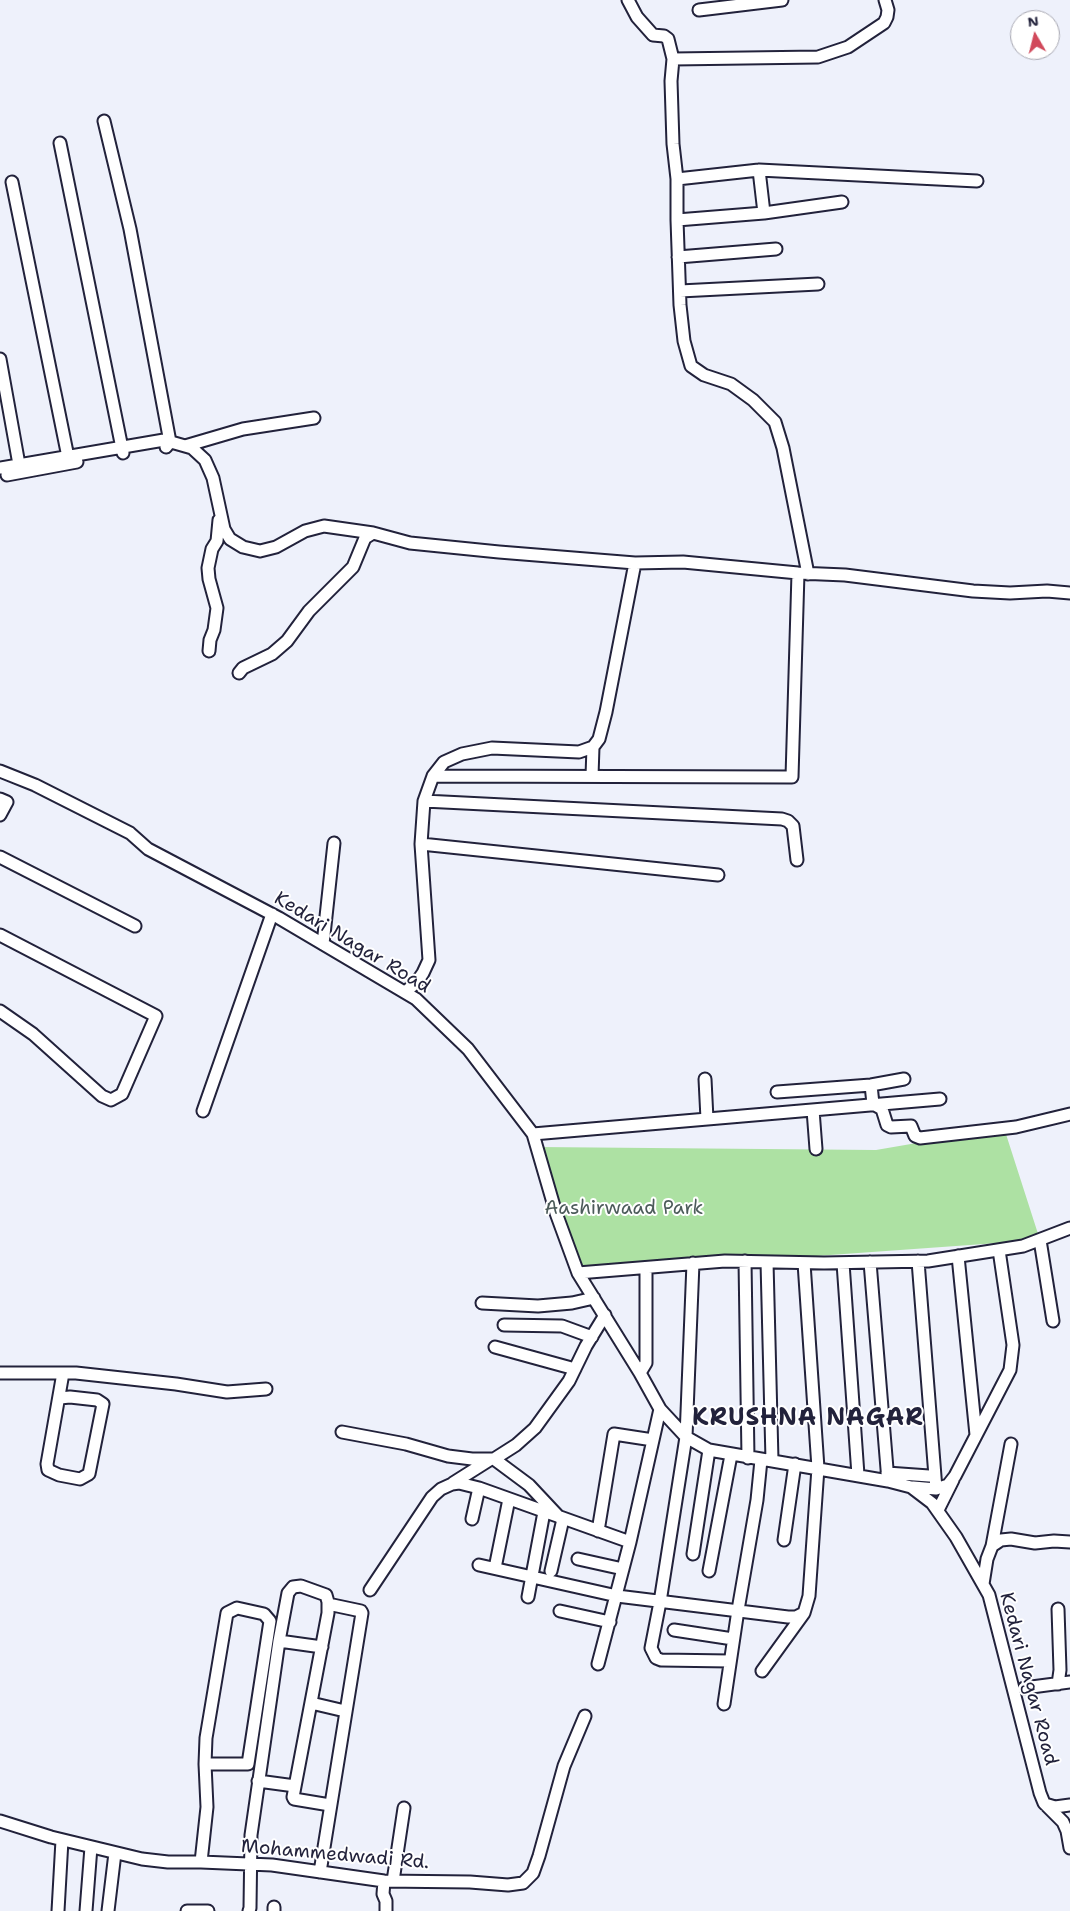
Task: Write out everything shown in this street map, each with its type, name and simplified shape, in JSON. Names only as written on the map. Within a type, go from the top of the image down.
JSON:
[{"type":"street","points":[[433,776],[792,777],[803,574],[783,448],[776,422],[753,400],[731,384],[704,375],[691,366],[684,341],[678,257],[677,179],[673,144],[671,81],[673,59],[668,39],[664,36],[653,36],[628,0]]},
{"type":"street","points":[[636,0],[636,14]]},
{"type":"street","points":[[699,10],[782,0]]},
{"type":"street","points":[[673,59],[818,57],[848,47],[884,23],[888,10],[885,0]]},
{"type":"street","points":[[0,476],[19,469],[122,450],[166,448],[170,442],[130,229],[104,121]]},
{"type":"street","points":[[60,143],[122,450]]},
{"type":"street","points":[[677,179],[759,170],[977,181]]},
{"type":"street","points":[[759,170],[764,213]]},
{"type":"street","points":[[12,182],[69,460]]},
{"type":"street","points":[[677,220],[764,213],[842,202]]},
{"type":"street","points":[[678,257],[776,249]]},
{"type":"street","points":[[680,291],[818,284]]},
{"type":"street","points":[[0,359],[19,469]]},
{"type":"street","points":[[185,446],[243,429],[314,418]]},
{"type":"street","points":[[170,442],[192,448],[204,460],[213,478],[224,529],[230,539],[242,547],[260,551],[276,547],[305,531],[324,526],[373,533],[410,543],[635,563],[683,562],[803,574],[846,575],[973,591],[1010,593],[1047,591],[1070,593]]},
{"type":"street","points":[[0,468],[19,469]]},
{"type":"street","points":[[209,651],[217,608],[208,568],[212,549],[217,541],[220,509]]},
{"type":"street","points":[[239,674],[243,668],[272,654],[288,641],[309,611],[353,567],[365,538],[373,533]]},
{"type":"street","points":[[405,992],[424,973],[429,960],[422,844],[424,801],[433,776],[444,762],[469,752],[492,748],[579,752],[593,747],[599,739],[606,712],[635,563]]},
{"type":"street","points":[[592,776],[593,747]]},
{"type":"street","name":"Kedari Nagar Road","points":[[0,771],[35,785],[130,833],[148,848],[272,914],[405,992],[416,999],[468,1049],[533,1134],[556,1213],[578,1273],[640,1373],[660,1410],[686,1437],[709,1450],[731,1455],[858,1475],[887,1477],[912,1487],[932,1502],[956,1537],[989,1595],[1044,1803],[1063,1822],[1068,1831],[1070,1848]]},
{"type":"street","points":[[0,815],[3,801]]},
{"type":"street","points":[[424,801],[782,819],[788,821],[793,826],[797,860]]},
{"type":"street","points":[[323,944],[334,843]]},
{"type":"street","points":[[422,844],[718,875]]},
{"type":"street","points":[[0,857],[136,926]]},
{"type":"street","points":[[203,1112],[272,914]]},
{"type":"street","points":[[0,935],[156,1016],[122,1094],[111,1100],[102,1096],[33,1034],[0,1012]]},
{"type":"street","points":[[705,1079],[708,1119]]},
{"type":"street","points":[[777,1092],[871,1085],[904,1079]]},
{"type":"street","points":[[871,1085],[873,1104]]},
{"type":"street","points":[[533,1134],[940,1099]]},
{"type":"street","points":[[873,1104],[882,1109],[887,1126],[911,1126],[915,1136],[920,1138],[1016,1127],[1070,1114]]},
{"type":"street","points":[[813,1110],[816,1149]]},
{"type":"street","points":[[578,1273],[725,1260],[804,1263],[918,1261],[1023,1246],[1070,1228]]},
{"type":"street","points":[[1040,1240],[1052,1321]]},
{"type":"street","points":[[938,1510],[1010,1370],[1013,1345],[999,1250]]},
{"type":"street","points":[[958,1256],[976,1435]]},
{"type":"street","points":[[745,1261],[748,1458]]},
{"type":"street","points":[[918,1261],[936,1489]]},
{"type":"street","points":[[724,1704],[733,1639],[757,1500],[766,1460],[767,1262]]},
{"type":"street","points":[[870,1262],[887,1477],[929,1476]]},
{"type":"street","points":[[693,1263],[686,1437],[651,1648],[656,1658],[661,1660],[730,1661]]},
{"type":"street","points":[[762,1671],[804,1613],[809,1596],[818,1468],[804,1263]]},
{"type":"street","points":[[843,1263],[858,1475]]},
{"type":"street","points":[[640,1373],[646,1363],[646,1268]]},
{"type":"street","points":[[482,1303],[538,1306],[572,1303],[594,1298]]},
{"type":"street","points":[[370,1590],[432,1497],[440,1489],[452,1484],[516,1445],[536,1428],[570,1381],[605,1315]]},
{"type":"street","points":[[504,1326],[562,1326],[592,1337]]},
{"type":"street","points":[[495,1346],[575,1369]]},
{"type":"street","points":[[0,1373],[63,1373],[176,1384],[227,1392],[266,1389]]},
{"type":"street","points":[[60,1398],[70,1397],[97,1400],[104,1404],[89,1474],[80,1479],[59,1475],[48,1470],[47,1464],[63,1373]]},
{"type":"street","points":[[598,1664],[617,1596],[660,1410]]},
{"type":"street","points":[[342,1432],[406,1444],[448,1456],[493,1459],[529,1485],[561,1518]]},
{"type":"street","points":[[598,1531],[614,1434],[653,1440]]},
{"type":"street","points":[[982,1584],[987,1559],[992,1546],[1011,1444]]},
{"type":"street","points":[[693,1554],[709,1450]]},
{"type":"street","points":[[709,1571],[731,1455]]},
{"type":"street","points":[[784,1540],[795,1464]]},
{"type":"street","points":[[912,1487],[936,1489],[948,1485],[955,1476]]},
{"type":"street","points":[[452,1484],[460,1483],[479,1488],[630,1542]]},
{"type":"street","points":[[472,1519],[479,1488]]},
{"type":"street","points":[[495,1568],[509,1499]]},
{"type":"street","points":[[528,1597],[544,1512]]},
{"type":"street","points":[[551,1571],[561,1518]]},
{"type":"street","points":[[992,1546],[1001,1540],[1011,1539],[1035,1543],[1070,1542]]},
{"type":"street","points":[[578,1559],[623,1569]]},
{"type":"street","points":[[479,1565],[617,1596],[788,1617],[796,1617],[804,1613]]},
{"type":"street","points":[[249,1911],[251,1835],[258,1781],[279,1642],[288,1593],[293,1587],[301,1586],[326,1595],[328,1604],[328,1613],[294,1799],[330,1805]]},
{"type":"street","points":[[320,1872],[362,1614],[361,1611],[328,1604]]},
{"type":"street","points":[[201,1862],[207,1806],[205,1764],[206,1738],[227,1613],[237,1608],[264,1614],[270,1621],[248,1764],[205,1764]]},
{"type":"street","points":[[1058,1609],[1060,1670],[1058,1684]]},
{"type":"street","points":[[560,1611],[610,1622]]},
{"type":"street","points":[[674,1630],[733,1639]]},
{"type":"street","points":[[279,1642],[322,1647]]},
{"type":"street","points":[[1024,1688],[1070,1682]]},
{"type":"street","points":[[311,1703],[345,1712]]},
{"type":"street","name":"Mohammedwadi Rd.","points":[[0,1821],[91,1848],[142,1859],[168,1862],[272,1865],[389,1881],[470,1882],[508,1885],[523,1883],[533,1873],[564,1766],[585,1716]]},
{"type":"street","points":[[258,1781],[295,1786]]},
{"type":"street","points":[[1044,1803],[1054,1807],[1070,1805]]},
{"type":"street","points":[[386,1906],[383,1894],[389,1881],[404,1808]]},
{"type":"street","points":[[58,1911],[62,1840]]},
{"type":"street","points":[[86,1911],[91,1848]]},
{"type":"street","points":[[108,1911],[116,1853]]},
{"type":"street","points":[[187,1911],[208,1911]]},
{"type":"green space","name":"Aashirwaad Park","points":[[1004,1128],[1040,1240],[578,1273],[538,1147],[876,1150]]},
{"type":"district","name":"KRUSHNA NAGAR","points":[[808,1419]]}]
